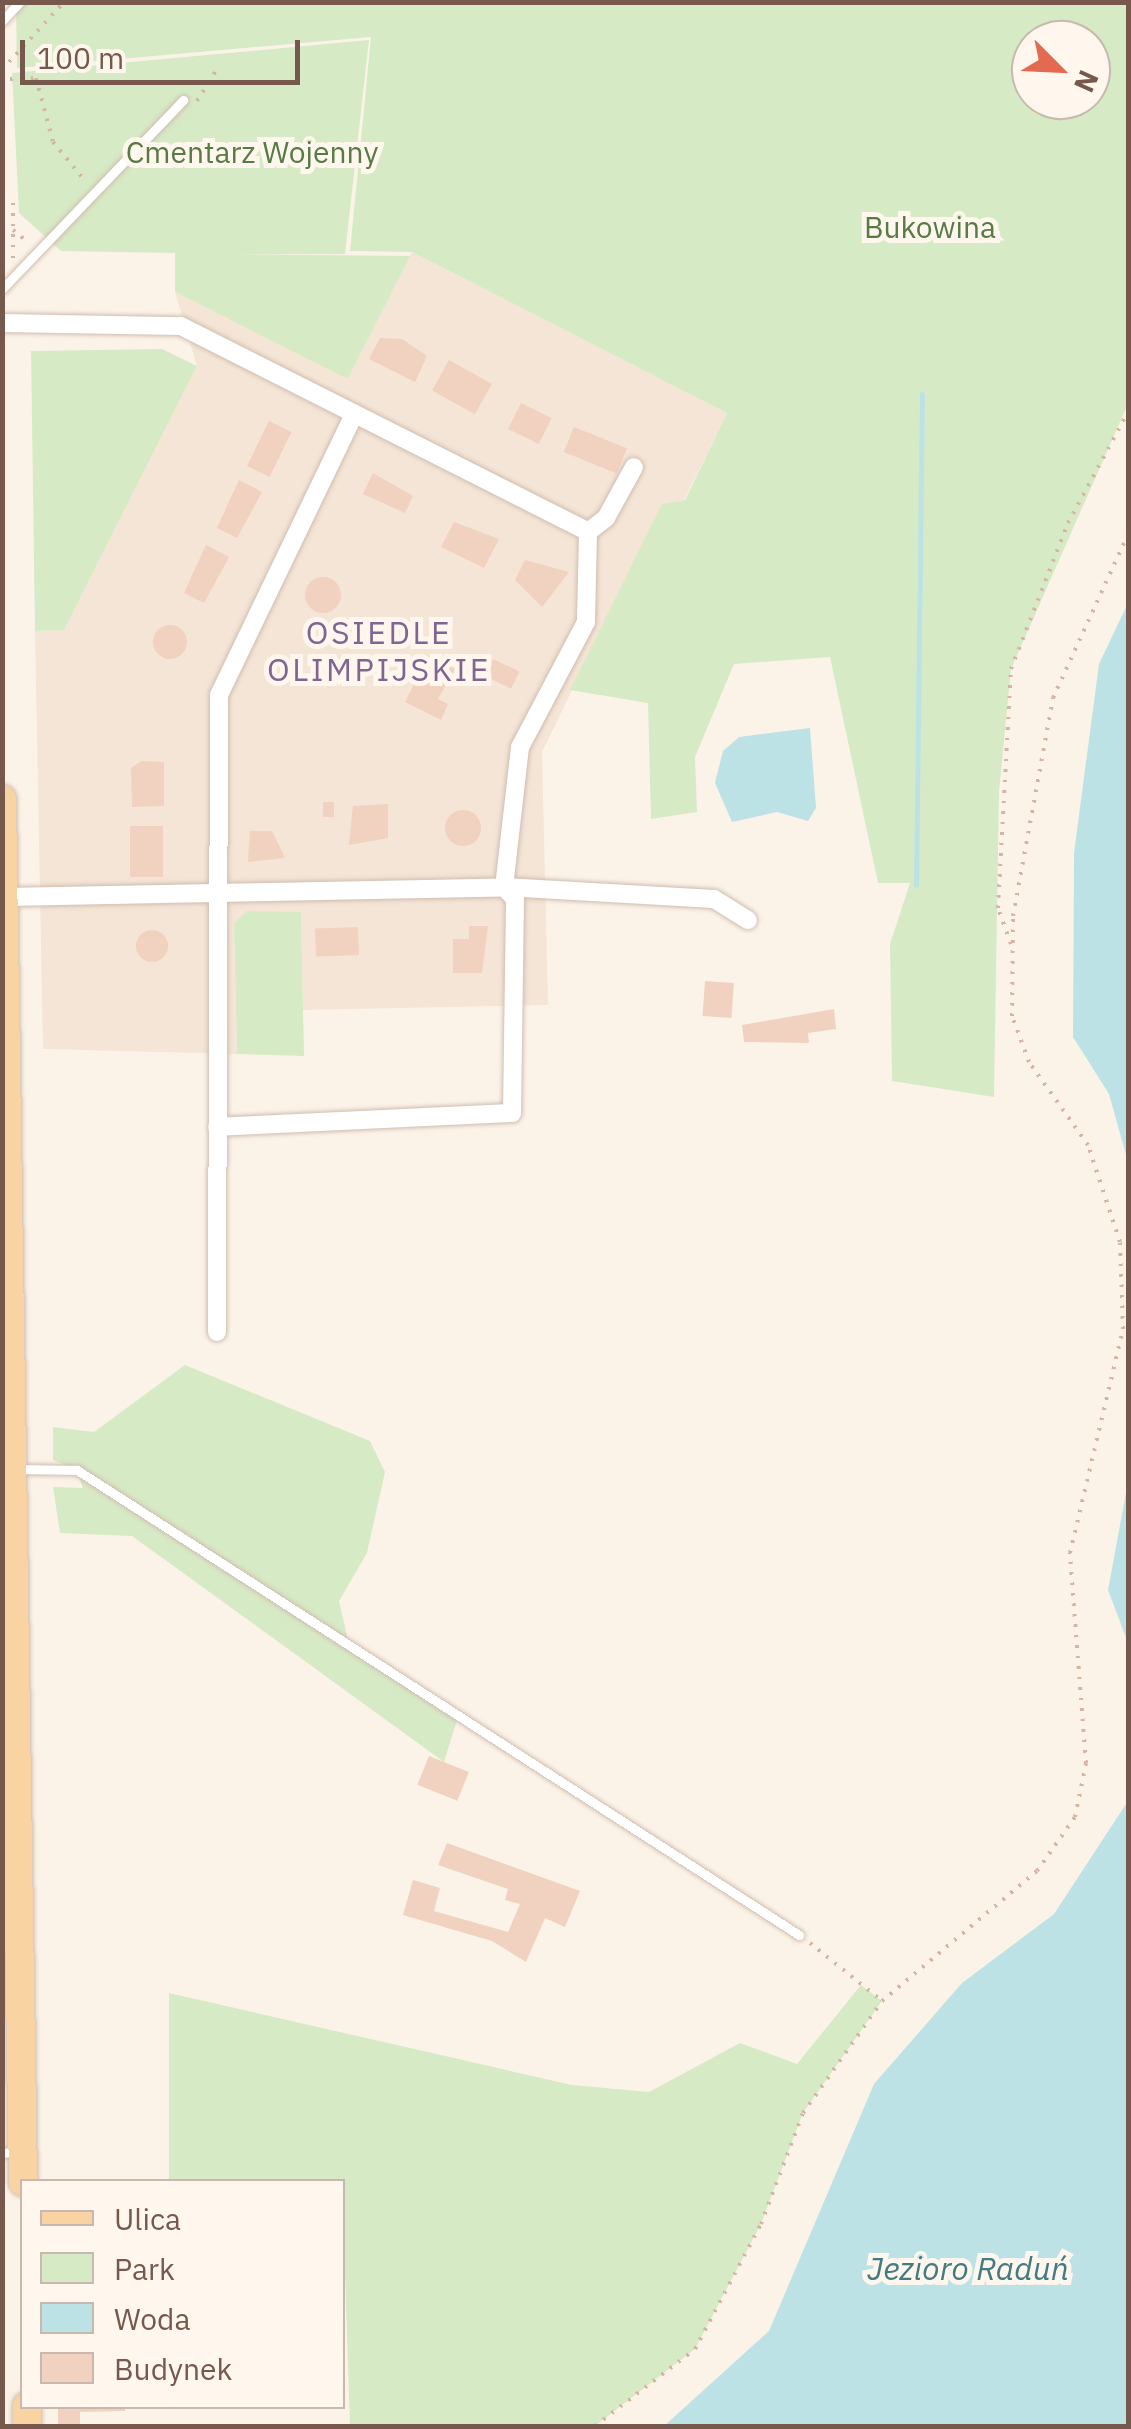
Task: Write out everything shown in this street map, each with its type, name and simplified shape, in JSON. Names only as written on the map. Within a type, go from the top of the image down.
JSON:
[{"type":"main road","points":[[2,799],[7,1383],[13,1469],[13,2152],[22,2179]]},
{"type":"street","points":[[2,323],[181,326],[588,532]]},
{"type":"street","points":[[217,1332],[214,891],[219,695],[354,414]]},
{"type":"street","points":[[588,532],[606,518],[634,467]]},
{"type":"street","points":[[217,1127],[512,1113],[515,900],[504,887],[520,747],[586,622],[588,532]]},
{"type":"street","points":[[4,897],[504,887],[714,899],[748,920]]},
{"type":"lane","points":[[2,21],[20,2]]},
{"type":"lane","points":[[2,289],[184,100]]},
{"type":"lane","points":[[13,1469],[77,1470],[799,1934]]},
{"type":"path","points":[[10,62],[64,2]]},
{"type":"path","points":[[10,79],[36,78],[53,142],[96,191]]},
{"type":"path","points":[[12,280],[14,201]]},
{"type":"path","points":[[13,230],[39,252]]},
{"type":"path","points":[[1013,949],[998,908],[1011,669],[1068,523],[1128,412]]},
{"type":"path","points":[[595,2426],[695,2349],[761,2224],[803,2113],[882,2001],[1037,1872],[1075,1816],[1086,1763],[1070,1553],[1124,1329],[1120,1242],[1088,1145],[1018,1031],[1013,949],[1029,797],[1054,698],[1128,534]]},
{"type":"path","points":[[799,1934],[882,2001]]},
{"type":"shaded area","points":[[412,252],[727,413],[684,500],[662,505],[542,752],[548,1005],[303,1010],[301,913],[234,924],[237,1054],[43,1049],[35,631],[64,630],[197,366],[175,292],[348,379]]},
{"type":"green space","name":"Bukowina","points":[[16,3],[1128,3],[1128,404],[1011,669],[999,792],[994,1097],[892,1081],[890,944],[910,883],[878,883],[830,657],[734,664],[695,757],[697,812],[651,819],[648,703],[570,690],[662,504],[685,500],[727,413],[412,252],[350,251],[371,37],[17,68]]},
{"type":"green space","name":"Cmentarz Wojenny","points":[[369,40],[345,254],[224,254],[410,256],[348,379],[175,292],[175,253],[61,251],[19,213],[12,73]]},
{"type":"green space","points":[[162,349],[197,366],[64,630],[35,631],[31,351]]},
{"type":"green space","points":[[247,911],[301,912],[304,1056],[237,1054],[234,923]]},
{"type":"green space","points":[[185,1365],[370,1441],[385,1472],[367,1553],[339,1601],[349,1646],[458,1717],[444,1762],[132,1536],[60,1533],[53,1487],[83,1488],[77,1470],[53,1460],[53,1427],[94,1432]]},
{"type":"green space","points":[[861,1985],[882,2001],[803,2113],[761,2224],[695,2349],[595,2426],[350,2426],[345,2179],[169,2179],[169,1993],[572,2085],[649,2092],[740,2043],[797,2064]]},
{"type":"water","points":[[1128,603],[1128,1162],[1109,1094],[1073,1037],[1074,853],[1099,664]]},
{"type":"water","points":[[810,728],[816,808],[808,821],[777,812],[732,822],[715,783],[723,751],[739,737]]},
{"type":"water","points":[[1128,1482],[1128,1643],[1108,1590]]},
{"type":"water","name":"Jezioro Raduń","points":[[1128,1756],[1128,2426],[664,2426],[769,2331],[874,2084],[962,1983],[1054,1914],[1126,1804]]},
{"type":"building","points":[[380,338],[402,339],[427,356],[415,382],[369,359]]},
{"type":"building","points":[[449,360],[492,384],[475,414],[432,391]]},
{"type":"building","points":[[521,403],[552,418],[539,444],[508,429]]},
{"type":"building","points":[[269,421],[291,432],[270,477],[247,466]]},
{"type":"building","points":[[574,427],[627,448],[617,473],[564,452]]},
{"type":"building","points":[[373,473],[413,496],[405,513],[363,494]]},
{"type":"building","points":[[239,480],[262,492],[237,538],[217,528]]},
{"type":"building","points":[[454,522],[499,539],[484,568],[441,547]]},
{"type":"building","points":[[206,545],[229,557],[204,603],[184,593]]},
{"type":"building","points":[[525,560],[569,572],[542,607],[515,580]]},
{"type":"building","points":[[323,577],[336,582],[341,595],[336,608],[323,613],[310,608],[305,595],[310,582]]},
{"type":"building","points":[[170,625],[182,630],[187,642],[182,654],[170,659],[158,654],[153,642],[158,630]]},
{"type":"building","points":[[429,655],[455,669],[438,699],[448,704],[441,720],[405,702]]},
{"type":"building","points":[[493,659],[519,671],[511,688],[485,676]]},
{"type":"building","points":[[142,761],[164,762],[164,806],[132,807],[131,768]]},
{"type":"building","points":[[323,802],[334,802],[334,817],[323,817]]},
{"type":"building","points":[[388,804],[388,838],[349,845],[353,806]]},
{"type":"building","points":[[463,810],[475,816],[481,828],[475,840],[463,846],[451,840],[445,828],[451,816]]},
{"type":"building","points":[[130,826],[163,826],[163,877],[130,877]]},
{"type":"building","points":[[250,831],[272,831],[285,858],[248,862]]},
{"type":"building","points":[[469,926],[488,926],[482,973],[453,973],[453,939],[469,939]]},
{"type":"building","points":[[358,927],[359,955],[316,956],[315,929]]},
{"type":"building","points":[[152,930],[164,934],[168,946],[164,958],[152,962],[140,958],[136,946],[140,934]]},
{"type":"building","points":[[705,981],[734,983],[731,1018],[703,1016]]},
{"type":"building","points":[[834,1009],[836,1029],[808,1033],[809,1043],[744,1042],[742,1025]]},
{"type":"building","points":[[429,1756],[469,1772],[457,1801],[417,1785]]},
{"type":"building","points":[[447,1843],[580,1891],[565,1927],[545,1918],[526,1962],[492,1941],[403,1915],[413,1880],[440,1888],[434,1911],[508,1932],[520,1904],[505,1900],[508,1889],[438,1865]]},
{"type":"building","points":[[58,2409],[125,2409],[80,2412],[80,2426],[58,2426]]},
{"type":"waterway","points":[[916,885],[922,394]]},
{"type":"district","name":"OSIEDLE OLIMPIJSKIE","points":[[379,652]]}]
